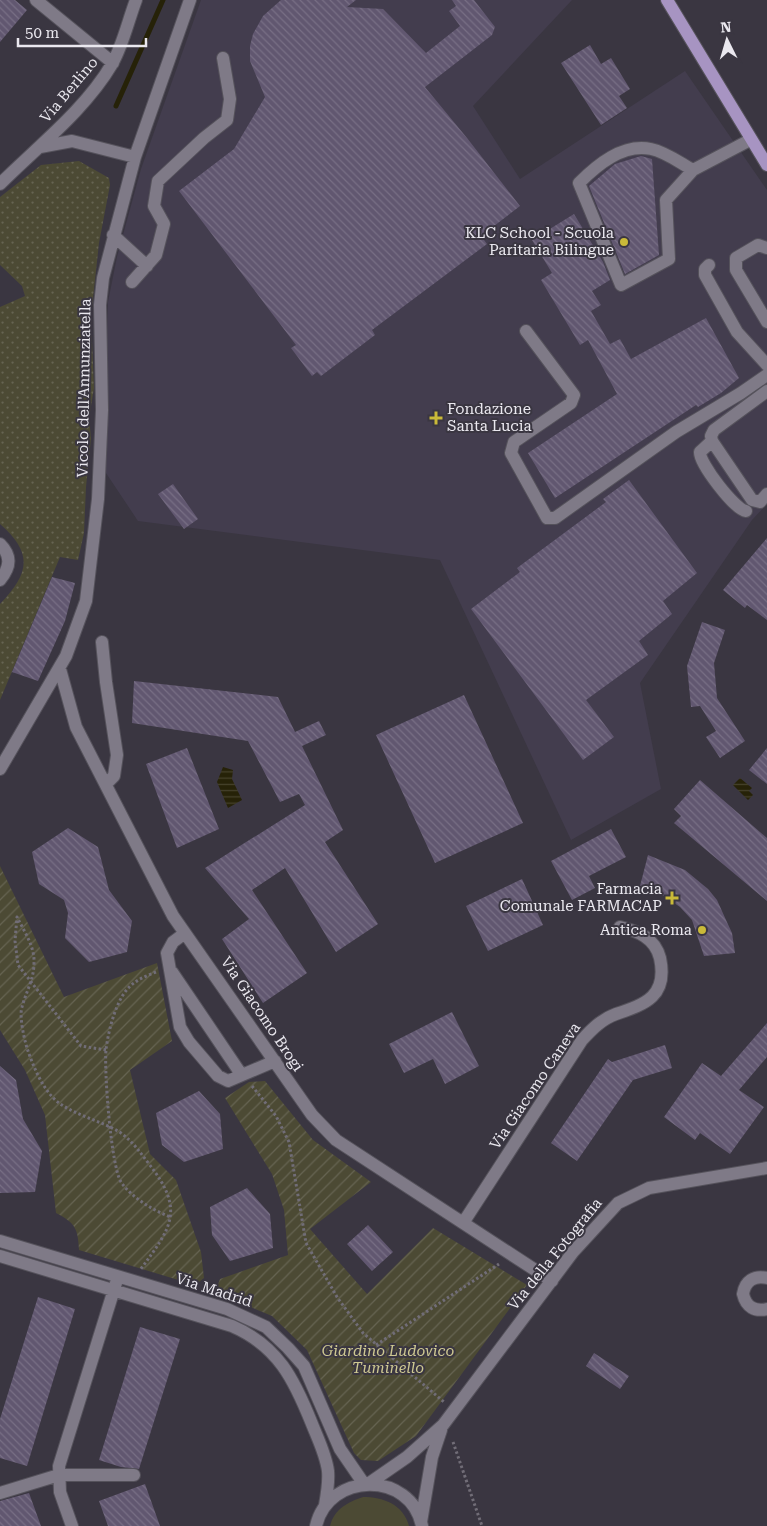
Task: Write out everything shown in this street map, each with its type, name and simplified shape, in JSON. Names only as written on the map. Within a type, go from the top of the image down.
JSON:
[{"type":"main road","points":[[667,0],[750,140],[767,165]]},
{"type":"street","points":[[36,0],[113,63]]},
{"type":"street","name":"Via Berlino","points":[[0,184],[40,148],[94,89],[113,63],[136,0]]},
{"type":"street","name":"Vicolo dell'Annunziatella","points":[[0,769],[60,669],[72,643],[86,601],[91,571],[101,441],[100,305],[103,278],[135,157],[190,0]]},
{"type":"street","points":[[132,282],[156,256],[164,224],[154,206],[158,181],[204,138],[227,120],[230,99],[223,58]]},
{"type":"street","points":[[693,170],[661,152],[638,148],[604,161],[579,183],[621,285],[669,259],[666,200],[693,170],[750,140]]},
{"type":"street","points":[[40,148],[72,141],[135,157]]},
{"type":"street","points":[[113,235],[147,266]]},
{"type":"street","points":[[767,248],[758,245],[736,258],[735,264],[736,270],[767,322]]},
{"type":"street","points":[[709,265],[705,269],[705,275],[737,332],[767,366]]},
{"type":"street","points":[[526,331],[574,395],[571,403],[514,442],[511,447],[511,453],[548,518],[555,518],[676,432],[767,375]]},
{"type":"street","points":[[767,392],[714,430],[711,436],[712,442],[752,500],[760,502],[767,494]]},
{"type":"street","points":[[712,442],[700,452],[702,462],[735,505],[746,511]]},
{"type":"street","points":[[0,544],[9,559],[9,570],[0,580]]},
{"type":"street","points":[[102,642],[106,682],[118,755],[114,776],[106,784]]},
{"type":"street","name":"Via Giacomo Brogi","points":[[60,669],[76,727],[173,916],[308,1110],[336,1140],[552,1281]]},
{"type":"street","name":"Via Giacomo Caneva","points":[[463,1224],[582,1040],[596,1025],[615,1014],[640,1007],[650,1000],[657,990],[662,968],[658,952],[652,942],[632,930],[620,927]]},
{"type":"street","points":[[185,932],[168,947],[178,1021],[186,1037],[223,1079],[228,1081],[275,1061]]},
{"type":"street","points":[[171,970],[241,1074]]},
{"type":"street","name":"Via della Fotografia","points":[[326,1505],[346,1488],[366,1484],[407,1457],[443,1425],[600,1221],[625,1198],[649,1188],[767,1168]]},
{"type":"street","name":"Via Madrid","points":[[0,1241],[237,1312],[256,1321],[273,1333],[304,1366],[344,1458],[366,1484]]},
{"type":"street","name":"Via Madrid","points":[[0,1256],[232,1326],[248,1334],[269,1350],[293,1379],[320,1443],[328,1478],[326,1505]]},
{"type":"street","points":[[67,1277],[72,1262]]},
{"type":"street","points":[[72,1526],[60,1492],[59,1466],[118,1276]]},
{"type":"street","points":[[767,1278],[753,1278],[744,1287],[743,1294],[744,1300],[754,1309],[767,1309]]},
{"type":"street","name":"Via della Fotografia","points":[[421,1524],[432,1457],[443,1425]]},
{"type":"street","points":[[0,1493],[59,1476],[134,1475]]},
{"type":"street","points":[[366,1484],[384,1486],[398,1492],[410,1502],[421,1524]]},
{"type":"street","points":[[316,1526],[326,1505]]},
{"type":"path","points":[[106,1050],[81,1046],[61,1018],[31,983],[18,965],[15,941],[17,917],[30,944],[34,962],[31,983],[21,1008],[26,1046],[40,1079],[59,1102],[111,1128],[137,1146],[162,1179],[172,1203],[170,1217],[159,1246],[132,1281]]},
{"type":"path","points":[[170,1217],[157,1212],[139,1199],[121,1182],[113,1159],[106,1050],[115,1013],[123,995],[139,978],[158,971],[171,970]]},
{"type":"path","points":[[241,1074],[276,1116],[290,1142],[300,1218],[306,1244],[337,1296],[363,1333],[376,1345],[444,1402],[448,1397]]},
{"type":"path","points":[[376,1345],[512,1255]]},
{"type":"path","points":[[451,1437],[482,1526]]},
{"type":"shaded area","name":"Fondazione Santa Lucia","points":[[201,0],[572,0],[473,106],[520,179],[685,71],[767,190],[767,504],[752,520],[640,683],[661,789],[571,840],[440,560],[138,521],[104,470],[108,302],[117,257],[141,169]]},
{"type":"shaded area","points":[[223,767],[233,770],[232,779],[242,800],[228,808],[217,782]]},
{"type":"shaded area","points":[[740,778],[752,788],[749,791],[753,795],[748,800],[733,785]]},
{"type":"green space","points":[[79,161],[109,178],[110,185],[99,243],[91,317],[94,388],[89,418],[91,438],[84,533],[78,560],[60,557],[0,700],[0,604],[17,583],[24,564],[23,554],[18,545],[0,524],[0,307],[25,296],[22,286],[0,265],[0,197],[41,165]]},
{"type":"green space","points":[[0,866],[64,997],[157,963],[172,1041],[130,1070],[150,1154],[176,1180],[201,1252],[204,1278],[195,1285],[79,1250],[78,1236],[74,1227],[56,1213],[45,1115],[25,1070],[0,1030]]},
{"type":"green space","name":"Giardino Ludovico Tuminello","points":[[265,1081],[313,1140],[371,1182],[310,1229],[367,1294],[433,1228],[527,1285],[416,1436],[378,1461],[361,1460],[354,1453],[307,1350],[272,1316],[220,1294],[217,1287],[220,1279],[288,1255],[284,1210],[272,1174],[225,1098],[249,1082]]},
{"type":"green space","points":[[363,1497],[378,1498],[391,1503],[402,1512],[409,1526],[330,1526],[335,1515],[342,1507]]},
{"type":"building","points":[[0,0],[15,0],[27,10],[0,42]]},
{"type":"building","points":[[281,0],[356,0],[347,7],[383,9],[426,53],[460,26],[449,11],[456,6],[452,0],[474,0],[495,27],[492,35],[425,87],[520,206],[481,236],[487,244],[372,330],[375,335],[321,376],[317,372],[312,376],[291,348],[296,345],[179,191],[234,149],[265,97],[250,61],[250,46],[253,34],[263,16]]},
{"type":"building","points":[[590,45],[601,64],[611,58],[630,89],[619,96],[627,108],[601,125],[561,63]]},
{"type":"building","points":[[641,156],[652,159],[659,255],[625,274],[589,186],[615,164]]},
{"type":"building","points":[[574,214],[603,262],[610,280],[592,291],[601,305],[591,311],[610,344],[620,339],[631,359],[706,318],[739,378],[721,393],[698,407],[696,405],[555,498],[528,453],[617,394],[588,340],[580,345],[541,280],[552,273],[532,240]]},
{"type":"building","points":[[629,480],[697,573],[663,601],[672,614],[639,641],[648,655],[586,700],[614,737],[583,760],[471,609],[520,572],[517,568],[606,502],[603,499]]},
{"type":"building","points":[[173,484],[198,519],[184,529],[158,494]]},
{"type":"building","points":[[767,538],[767,620],[747,605],[745,608],[723,590]]},
{"type":"building","points":[[52,577],[75,583],[65,621],[38,681],[12,672]]},
{"type":"building","points":[[702,622],[725,630],[714,663],[717,698],[745,741],[720,758],[706,737],[716,731],[700,706],[691,707],[687,666]]},
{"type":"building","points":[[134,681],[278,697],[295,732],[319,721],[326,735],[302,746],[343,830],[325,842],[378,924],[336,952],[285,868],[252,890],[307,973],[263,1003],[222,939],[249,919],[205,868],[305,805],[299,794],[280,802],[248,741],[132,723]]},
{"type":"building","points":[[464,695],[523,823],[435,863],[376,735]]},
{"type":"building","points":[[187,748],[219,829],[177,848],[146,764]]},
{"type":"building","points":[[767,748],[767,784],[749,770]]},
{"type":"building","points":[[700,780],[767,838],[767,901],[674,823],[681,816],[674,809]]},
{"type":"building","points":[[68,828],[98,847],[109,890],[132,921],[127,952],[89,962],[65,938],[68,913],[64,900],[39,884],[32,852]]},
{"type":"building","points":[[611,829],[626,857],[589,876],[595,888],[572,900],[551,861]]},
{"type":"building","points":[[648,855],[685,870],[708,889],[717,900],[732,933],[735,953],[704,956],[692,920],[680,907],[664,896],[640,886]]},
{"type":"building","points":[[522,879],[543,925],[488,951],[466,906]]},
{"type":"building","points":[[452,1012],[479,1066],[445,1084],[433,1059],[404,1073],[389,1044]]},
{"type":"building","points":[[767,1023],[767,1057],[739,1090],[764,1107],[730,1154],[700,1133],[695,1140],[664,1117],[702,1063],[721,1076]]},
{"type":"building","points":[[665,1045],[672,1068],[633,1080],[577,1161],[551,1143],[608,1059],[612,1062]]},
{"type":"building","points":[[0,1066],[16,1080],[23,1119],[42,1151],[35,1192],[0,1193]]},
{"type":"building","points":[[199,1091],[220,1114],[223,1149],[184,1162],[162,1145],[156,1113]]},
{"type":"building","points":[[247,1188],[270,1214],[273,1248],[230,1261],[212,1235],[210,1207]]},
{"type":"building","points":[[368,1225],[393,1252],[372,1271],[347,1244]]},
{"type":"building","points":[[38,1297],[75,1309],[27,1466],[0,1458],[0,1419]]},
{"type":"building","points":[[140,1327],[180,1339],[139,1469],[121,1467],[99,1460]]},
{"type":"building","points":[[594,1353],[629,1376],[620,1389],[586,1366]]},
{"type":"building","points":[[145,1484],[160,1526],[108,1526],[99,1501]]},
{"type":"building","points":[[29,1493],[41,1526],[0,1526],[0,1501]]},
{"type":"waterway","points":[[116,106],[163,0]]},
{"type":"place","name":"KLC School - Scuola Paritaria Bilingue","points":[[624,242]]},
{"type":"place","name":"Fondazione Santa Lucia","points":[[436,418]]},
{"type":"place","name":"Farmacia Comunale FARMACAP","points":[[672,898]]},
{"type":"place","name":"Antica Roma","points":[[702,930]]}]
